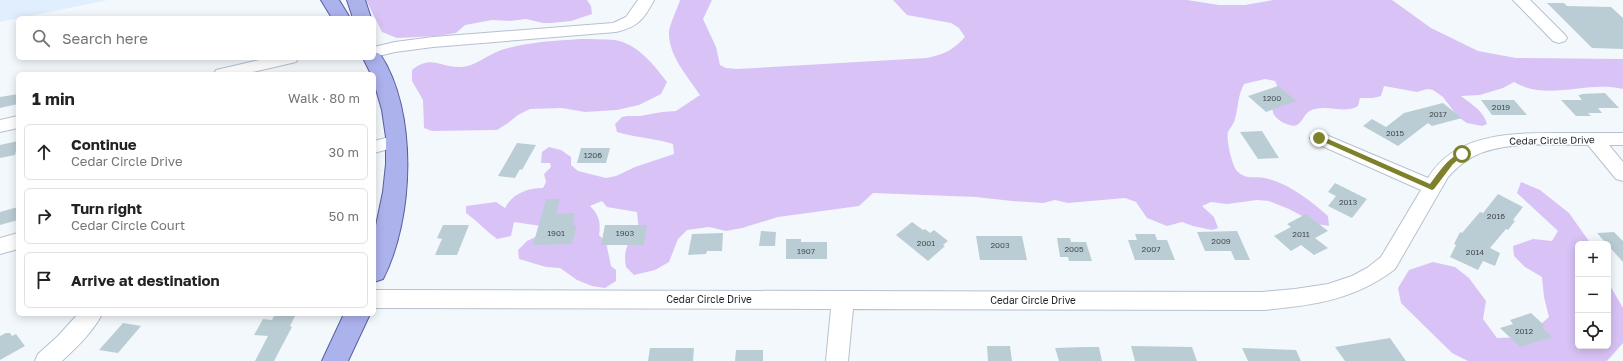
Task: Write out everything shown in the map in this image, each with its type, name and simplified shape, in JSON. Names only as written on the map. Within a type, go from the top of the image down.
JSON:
[{"type":"main road","points":[[330,0],[340,16]]},
{"type":"main road","points":[[356,0],[361,16]]},
{"type":"main road","points":[[374,60],[385,84],[390,101],[397,141],[394,201],[388,230],[376,266]]},
{"type":"main road","points":[[335,361],[356,316]]},
{"type":"street","points":[[376,52],[395,47],[433,42],[540,35],[622,27],[632,22],[638,16],[646,0]]},
{"type":"street","points":[[1521,0],[1559,38]]},
{"type":"street","points":[[230,72],[282,60]]},
{"type":"street","points":[[0,126],[16,122]]},
{"type":"street","points":[[1319,138],[1432,187]]},
{"type":"street","name":"Cedar Circle Drive","points":[[376,299],[1262,301],[1296,298],[1325,294],[1355,285],[1377,273],[1388,263],[1432,187],[1451,162],[1462,154],[1480,146],[1518,139],[1623,139]]},
{"type":"street","points":[[1593,139],[1623,174]]},
{"type":"street","points":[[376,146],[397,141]]},
{"type":"street","points":[[0,246],[16,242]]},
{"type":"street","points":[[837,361],[843,299]]},
{"type":"street","points":[[46,361],[66,343],[89,316]]},
{"type":"shaded area","points":[[0,0],[108,0],[29,16],[16,16],[16,19],[0,22]]},
{"type":"shaded area","points":[[366,0],[587,0],[591,6],[592,14],[571,21],[551,23],[543,23],[526,19],[510,21],[492,20],[465,25],[456,33],[437,36],[397,38],[382,32],[376,20],[376,16],[374,16]]},
{"type":"shaded area","points":[[680,0],[712,0],[703,19],[716,47],[720,65],[726,68],[737,69],[927,58],[948,51],[965,37],[959,28],[951,23],[907,15],[893,0],[1187,0],[1219,5],[1245,5],[1273,0],[1392,0],[1431,28],[1478,51],[1516,58],[1623,59],[1623,89],[1596,87],[1554,91],[1527,88],[1514,82],[1503,88],[1480,95],[1461,96],[1483,115],[1487,124],[1482,126],[1467,123],[1458,117],[1443,97],[1433,90],[1427,89],[1417,92],[1384,86],[1381,96],[1373,98],[1360,98],[1358,106],[1353,108],[1321,108],[1311,110],[1306,114],[1300,123],[1295,126],[1282,122],[1273,113],[1272,104],[1281,94],[1275,81],[1265,79],[1244,84],[1233,124],[1228,132],[1231,158],[1235,168],[1243,176],[1265,178],[1291,188],[1328,216],[1329,226],[1317,224],[1289,209],[1269,201],[1257,200],[1227,204],[1211,202],[1202,206],[1214,217],[1218,228],[1212,230],[1182,222],[1167,226],[1147,218],[1136,202],[1125,198],[1068,203],[1055,200],[1043,203],[976,197],[873,193],[859,206],[778,217],[742,228],[726,231],[709,227],[687,230],[678,239],[669,262],[655,270],[634,275],[626,267],[625,256],[631,239],[639,231],[637,212],[607,207],[602,201],[590,206],[599,219],[599,235],[606,242],[611,266],[616,270],[616,281],[605,288],[592,286],[577,280],[560,268],[546,267],[519,259],[518,250],[527,241],[554,228],[514,222],[511,236],[497,239],[466,213],[466,206],[496,202],[505,208],[512,199],[521,192],[543,188],[546,182],[544,174],[551,167],[550,163],[541,163],[542,152],[549,147],[561,150],[571,157],[571,165],[578,171],[606,178],[616,176],[635,167],[674,154],[673,144],[617,132],[615,124],[622,117],[676,111],[700,95],[675,57],[670,41],[669,29]]},
{"type":"shaded area","points":[[580,39],[615,40],[631,46],[651,62],[667,82],[661,94],[639,105],[617,110],[585,112],[562,108],[530,109],[518,115],[497,130],[432,131],[424,128],[423,100],[412,81],[412,70],[419,65],[431,62],[461,67],[472,65],[496,52],[511,47],[540,42]]},
{"type":"shaded area","points":[[1521,182],[1540,190],[1569,213],[1589,241],[1575,241],[1575,349],[1611,349],[1611,287],[1623,308],[1623,343],[1607,361],[1468,361],[1452,353],[1401,303],[1398,288],[1409,270],[1433,262],[1455,267],[1469,278],[1486,301],[1483,319],[1497,338],[1526,337],[1549,317],[1544,297],[1542,277],[1525,267],[1514,256],[1513,246],[1533,239],[1552,241],[1558,231],[1517,193]]},
{"type":"building","points":[[1547,3],[1564,3],[1567,6],[1611,7],[1623,18],[1623,49],[1592,48]]},
{"type":"building","points":[[1278,86],[1297,101],[1266,112],[1248,96]]},
{"type":"building","points":[[1605,93],[1619,108],[1598,108],[1602,113],[1588,113],[1591,116],[1576,116],[1561,100],[1582,100],[1578,95]]},
{"type":"building","points":[[16,94],[16,104],[0,108],[0,97]]},
{"type":"building","points":[[1481,100],[1514,100],[1527,115],[1492,115]]},
{"type":"building","points":[[1443,103],[1462,118],[1432,126],[1428,123],[1398,146],[1363,126],[1372,119],[1386,127],[1404,113]]},
{"type":"building","points":[[1262,131],[1279,158],[1258,159],[1240,132]]},
{"type":"building","points":[[16,141],[15,155],[0,158],[0,145]]},
{"type":"building","points":[[517,143],[536,145],[522,170],[520,169],[515,178],[498,176]]},
{"type":"building","points":[[581,148],[610,148],[606,163],[577,163]]},
{"type":"building","points":[[1335,183],[1367,199],[1352,218],[1328,206],[1336,196],[1328,192]]},
{"type":"building","points":[[1498,194],[1523,207],[1513,220],[1515,221],[1508,230],[1506,229],[1490,248],[1500,253],[1495,266],[1483,261],[1478,270],[1450,257],[1460,232],[1462,233],[1480,212],[1483,213]]},
{"type":"building","points":[[546,199],[560,199],[556,214],[575,213],[573,225],[577,225],[572,244],[533,245]]},
{"type":"building","points":[[16,208],[16,221],[0,225],[0,212]]},
{"type":"building","points":[[1306,214],[1328,231],[1315,238],[1328,248],[1314,255],[1301,245],[1291,251],[1274,236],[1291,227],[1287,224]]},
{"type":"building","points":[[912,222],[930,233],[934,230],[948,241],[943,245],[945,246],[928,261],[896,235]]},
{"type":"building","points":[[443,225],[469,225],[457,255],[435,255],[442,239],[437,238]]},
{"type":"building","points":[[605,225],[647,225],[644,245],[601,245]]},
{"type":"building","points":[[761,231],[776,232],[775,246],[759,246]]},
{"type":"building","points":[[1237,231],[1250,260],[1235,260],[1231,251],[1205,251],[1197,232]]},
{"type":"building","points":[[1614,232],[1623,241],[1623,262],[1611,249],[1611,241],[1604,241],[1597,233]]},
{"type":"building","points":[[723,233],[722,251],[707,251],[706,254],[688,255],[692,234]]},
{"type":"building","points":[[1135,234],[1155,234],[1157,240],[1167,240],[1175,260],[1135,260],[1128,240],[1137,240]]},
{"type":"building","points":[[976,236],[1022,236],[1027,260],[980,260]]},
{"type":"building","points":[[1057,238],[1070,238],[1071,242],[1086,242],[1092,261],[1069,261],[1068,257],[1060,257]]},
{"type":"building","points":[[786,239],[801,239],[801,242],[827,242],[827,259],[786,259]]},
{"type":"building","points":[[1531,313],[1545,326],[1541,327],[1552,337],[1520,347],[1500,328],[1513,324],[1510,320]]},
{"type":"building","points":[[274,316],[295,316],[290,326],[292,327],[274,361],[255,361],[268,336],[254,335],[263,319],[272,320]]},
{"type":"building","points":[[123,323],[141,326],[118,353],[99,350]]},
{"type":"building","points":[[10,333],[12,336],[16,334],[25,346],[0,360],[0,336]]},
{"type":"building","points":[[1390,338],[1406,361],[1345,361],[1335,347]]},
{"type":"building","points":[[987,346],[1010,346],[1012,361],[988,361]]},
{"type":"building","points":[[1131,346],[1192,347],[1197,361],[1135,361]]},
{"type":"building","points":[[1099,347],[1102,361],[1059,361],[1055,348]]},
{"type":"building","points":[[650,348],[694,348],[693,361],[648,361]]},
{"type":"building","points":[[1242,348],[1296,350],[1301,361],[1248,361]]},
{"type":"building","points":[[736,350],[763,350],[763,361],[735,361]]},
{"type":"route","points":[[1319,138],[1432,187],[1441,172],[1462,154]]}]
